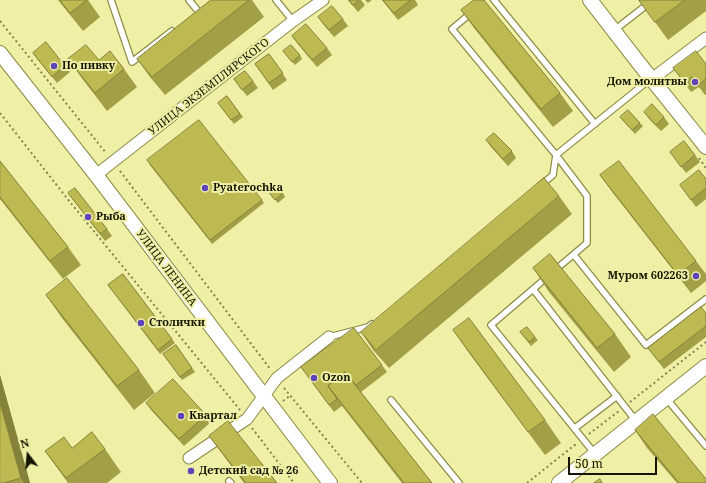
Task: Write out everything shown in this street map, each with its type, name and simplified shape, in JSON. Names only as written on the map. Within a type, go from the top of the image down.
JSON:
[{"type":"street","name":"УЛИЦА ЭКЗЕМПЛЯРСКОГО","points":[[96,176],[292,21],[323,0]]},
{"type":"street","points":[[590,0],[706,147]]},
{"type":"street","points":[[652,79],[706,38]]},
{"type":"street","name":"УЛИЦА ЛЕНИНА","points":[[0,53],[96,176],[330,483]]},
{"type":"street","points":[[189,458],[247,419],[277,378],[329,337]]},
{"type":"street","points":[[559,483],[706,366]]},
{"type":"lane","points":[[111,0],[132,62],[174,30]]},
{"type":"lane","points":[[189,0],[200,9],[192,16]]},
{"type":"lane","points":[[276,0],[292,21]]},
{"type":"lane","points":[[494,0],[595,124]]},
{"type":"lane","points":[[614,31],[653,0]]},
{"type":"lane","points":[[475,10],[452,29],[587,196],[587,243],[491,325],[595,454]]},
{"type":"lane","points":[[535,190],[553,175],[556,156],[642,85],[652,79]]},
{"type":"lane","points":[[574,255],[646,346],[706,299]]},
{"type":"lane","points":[[533,289],[636,421]]},
{"type":"lane","points":[[329,337],[368,327],[374,322]]},
{"type":"lane","points":[[575,428],[617,396]]},
{"type":"lane","points":[[666,398],[706,446]]},
{"type":"lane","points":[[391,400],[459,483]]},
{"type":"path","points":[[0,21],[113,162],[277,378],[362,483]]},
{"type":"path","points":[[0,113],[121,265],[247,419],[294,483]]},
{"type":"path","points":[[527,483],[706,342]]},
{"type":"building","points":[[60,0],[87,0],[70,13]]},
{"type":"building","points":[[211,0],[249,0],[152,77],[137,59]]},
{"type":"building","points":[[349,0],[359,0],[353,5]]},
{"type":"building","points":[[383,0],[411,0],[394,13]]},
{"type":"building","points":[[474,0],[484,0],[560,93],[541,109],[461,10]]},
{"type":"building","points":[[639,0],[685,0],[655,22]]},
{"type":"building","points":[[332,6],[343,19],[329,30],[318,17]]},
{"type":"building","points":[[306,24],[327,48],[312,60],[292,36]]},
{"type":"building","name":"По пивку","points":[[46,42],[65,66],[52,77],[33,53]]},
{"type":"building","points":[[86,45],[99,60],[110,51],[124,69],[95,93],[68,59]]},
{"type":"building","points":[[291,45],[300,55],[292,62],[283,51]]},
{"type":"building","points":[[696,51],[706,64],[706,79],[698,85],[692,77],[684,82],[673,68]]},
{"type":"building","points":[[269,54],[283,73],[269,83],[255,64]]},
{"type":"building","points":[[245,71],[253,81],[242,90],[234,79]]},
{"type":"building","points":[[227,96],[240,114],[231,120],[218,103]]},
{"type":"building","points":[[652,104],[664,117],[656,125],[644,112]]},
{"type":"building","points":[[628,110],[640,123],[632,130],[620,117]]},
{"type":"building","points":[[199,120],[262,200],[210,240],[147,160]]},
{"type":"building","points":[[494,133],[512,151],[503,159],[486,140]]},
{"type":"building","points":[[684,141],[695,155],[681,167],[670,152]]},
{"type":"building","points":[[0,161],[68,247],[50,261],[0,197]]},
{"type":"building","points":[[619,161],[696,261],[678,275],[600,175]]},
{"type":"building","points":[[699,170],[706,179],[706,188],[691,200],[680,185]]},
{"type":"building","points":[[544,178],[559,196],[376,350],[361,332]]},
{"type":"building","points":[[274,183],[283,193],[275,200],[266,189]]},
{"type":"building","points":[[75,188],[107,229],[100,234],[68,193]]},
{"type":"building","points":[[550,254],[615,334],[597,348],[533,268]]},
{"type":"building","points":[[123,274],[172,339],[158,350],[108,285]]},
{"type":"building","points":[[67,278],[139,370],[117,386],[46,295]]},
{"type":"building","points":[[701,307],[706,313],[706,326],[659,362],[648,348]]},
{"type":"building","points":[[469,318],[545,420],[528,432],[453,330]]},
{"type":"building","points":[[527,327],[535,337],[529,342],[520,332]]},
{"type":"building","points":[[354,328],[382,365],[356,385],[345,372],[328,386],[337,399],[329,405],[301,367]]},
{"type":"building","points":[[176,345],[192,368],[180,377],[163,354]]},
{"type":"building","points":[[345,372],[432,483],[404,483],[328,386]]},
{"type":"building","name":"Квартал","points":[[173,379],[206,415],[179,439],[146,403]]},
{"type":"building","points":[[0,403],[21,478],[4,483],[0,483]]},
{"type":"building","points":[[653,414],[706,479],[706,483],[679,483],[635,430]]},
{"type":"building","points":[[228,421],[277,483],[246,483],[209,436]]},
{"type":"building","points":[[92,432],[105,449],[66,478],[45,451],[64,437],[72,448]]},
{"type":"building","points":[[600,479],[602,483],[594,483]]},
{"type":"place","name":"По пивку","points":[[54,66]]},
{"type":"place","name":"Дом молитвы","points":[[695,82]]},
{"type":"place","name":"Pyaterochka","points":[[205,188]]},
{"type":"place","name":"Рыба","points":[[88,217]]},
{"type":"place","name":"Муром 602263","points":[[696,276]]},
{"type":"place","name":"Столички","points":[[141,323]]},
{"type":"place","name":"Ozon","points":[[314,378]]},
{"type":"place","name":"Квартал","points":[[181,416]]},
{"type":"place","name":"Детский сад № 26","points":[[191,471]]}]
